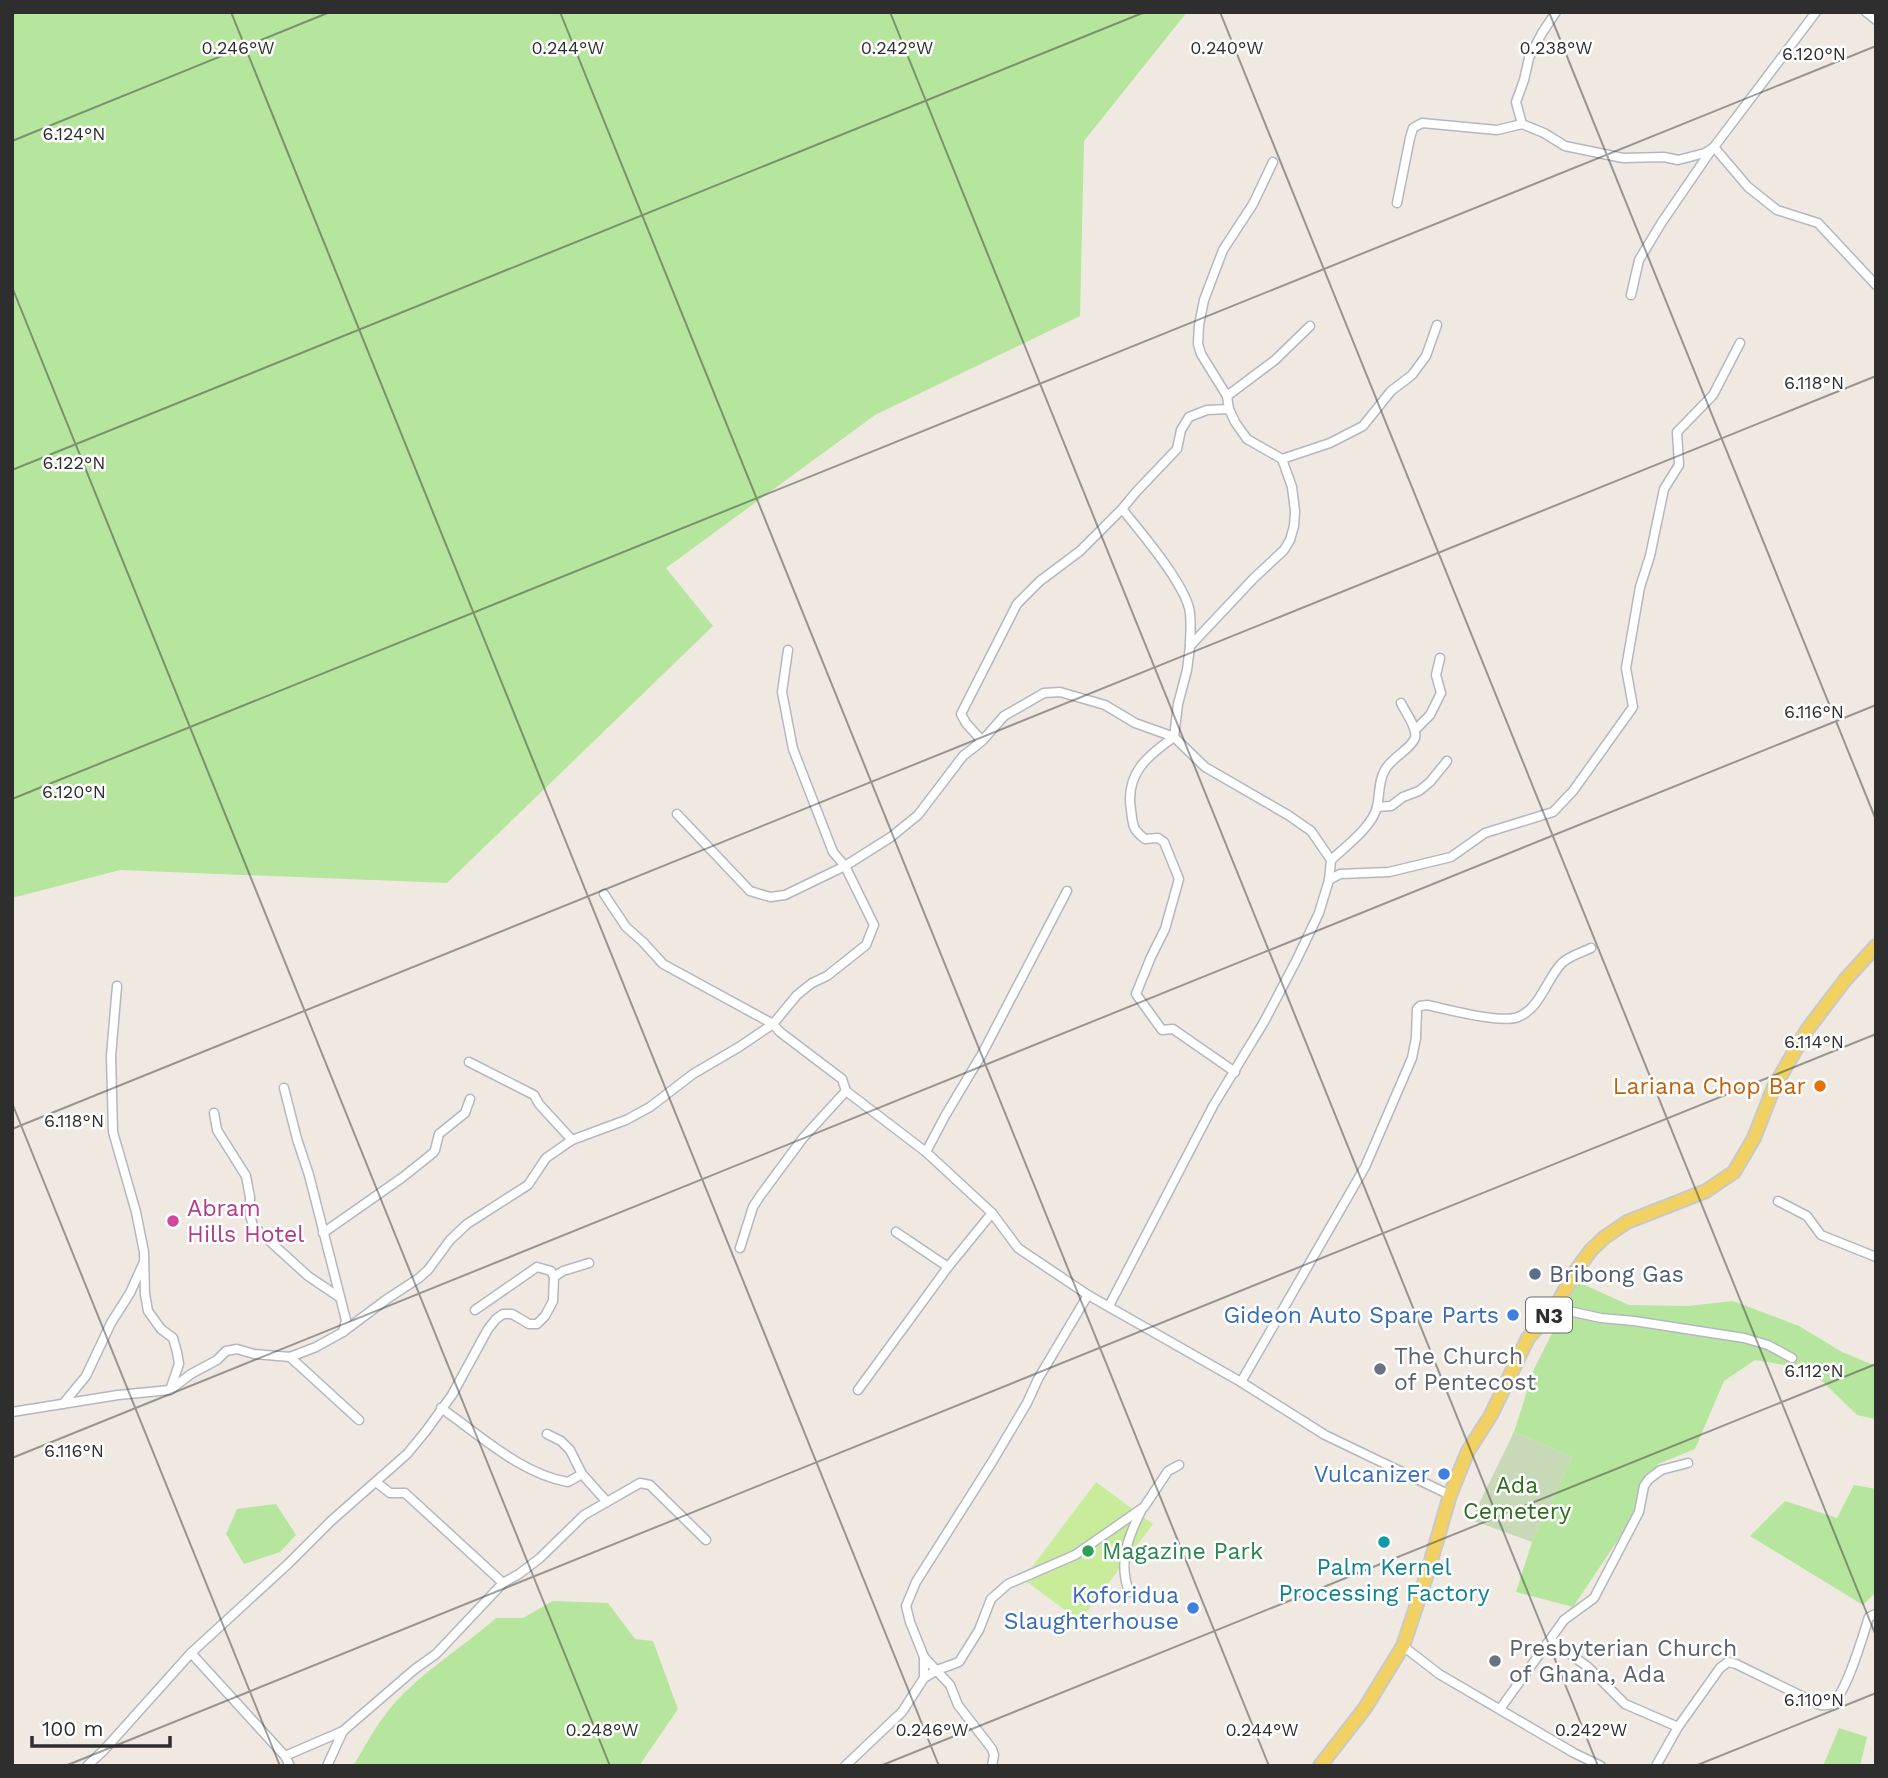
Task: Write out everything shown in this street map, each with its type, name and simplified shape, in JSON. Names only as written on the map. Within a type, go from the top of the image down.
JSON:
[{"type":"main road","name":"N3","points":[[1320,1766],[1365,1708],[1404,1646],[1429,1572],[1450,1495],[1468,1451],[1491,1415],[1528,1338],[1555,1308],[1575,1272],[1591,1250],[1605,1237],[1627,1222],[1706,1191],[1734,1172],[1754,1138],[1774,1087],[1807,1030],[1876,946]]},
{"type":"street","points":[[1522,124],[1516,102],[1530,58],[1556,12]]},
{"type":"street","points":[[1631,295],[1639,260],[1662,222],[1714,147],[1816,12]]},
{"type":"street","points":[[1866,12],[1876,20]]},
{"type":"street","points":[[1397,203],[1413,128],[1422,123],[1497,130],[1522,124],[1565,146],[1623,158],[1664,157],[1678,160],[1705,153],[1714,147]]},
{"type":"street","points":[[1714,147],[1748,187],[1777,210],[1818,223],[1876,285]]},
{"type":"street","points":[[1190,646],[1284,550],[1294,526],[1292,487],[1282,459],[1247,439],[1235,422],[1227,396],[1201,354],[1198,344],[1203,300],[1223,250],[1253,204],[1273,162]]},
{"type":"street","points":[[1282,459],[1330,443],[1363,426],[1391,391],[1412,374],[1426,356],[1437,325]]},
{"type":"street","points":[[1227,396],[1275,360],[1310,326]]},
{"type":"street","points":[[1329,880],[1340,874],[1389,872],[1451,857],[1485,833],[1553,812],[1573,791],[1633,707],[1626,667],[1640,587],[1650,556],[1664,489],[1679,465],[1677,432],[1713,394],[1740,343]]},
{"type":"street","points":[[982,741],[965,723],[961,714],[1017,604],[1041,581],[1080,551],[1122,509],[1177,449],[1181,430],[1189,417],[1207,410],[1230,409]]},
{"type":"street","points":[[1122,509],[1171,575],[1190,612],[1187,670],[1178,704],[1174,737],[1151,754],[1139,768],[1129,799],[1131,824],[1145,839],[1158,838],[1164,842],[1179,879],[1166,929],[1136,994],[1162,1030],[1173,1029],[1235,1072]]},
{"type":"street","points":[[12,1412],[118,1395],[170,1390],[191,1374],[217,1360],[226,1351],[237,1349],[254,1354],[290,1357],[316,1347],[343,1332],[419,1278],[467,1224],[528,1185],[546,1158],[572,1140],[626,1120],[650,1107],[693,1074],[773,1024],[797,995],[812,983],[827,976],[866,945],[874,925],[845,866],[833,852],[793,749],[782,692],[788,650]]},
{"type":"street","points":[[1415,730],[1430,715],[1441,693],[1436,675],[1440,658]]},
{"type":"street","points":[[677,814],[750,891],[770,897],[785,895],[845,866],[891,837],[918,815],[963,756],[982,741],[1004,716],[1033,698],[1054,691],[1105,705],[1135,723],[1174,737],[1205,767],[1288,814],[1311,831],[1331,860]]},
{"type":"street","points":[[1109,1306],[1213,1106],[1235,1072],[1296,961],[1319,912],[1329,880],[1331,860],[1374,815],[1385,770],[1416,737],[1401,703]]},
{"type":"street","points":[[1377,807],[1391,806],[1403,797],[1419,791],[1447,761]]},
{"type":"street","points":[[926,1152],[982,1054],[1067,891]]},
{"type":"street","points":[[604,894],[626,926],[663,964],[773,1024],[842,1079],[846,1091],[926,1152],[992,1213],[1018,1248],[1088,1295],[1241,1382],[1325,1435],[1450,1495]]},
{"type":"street","points":[[1241,1382],[1365,1167],[1412,1058],[1417,1009],[1427,1004],[1491,1017],[1519,1017],[1530,1009],[1563,962],[1591,948]]},
{"type":"street","points":[[117,986],[111,1056],[113,1132],[136,1212],[145,1260],[148,1311],[161,1329],[173,1338],[177,1352],[178,1364],[170,1390]]},
{"type":"street","points":[[469,1062],[534,1095],[572,1140]]},
{"type":"street","points":[[284,1088],[346,1320],[343,1332]]},
{"type":"street","points":[[740,1248],[760,1196],[803,1138],[846,1091]]},
{"type":"street","points":[[323,1233],[433,1153],[439,1134],[465,1113],[470,1099]]},
{"type":"street","points":[[215,1113],[217,1130],[246,1176],[253,1226],[308,1276],[339,1297]]},
{"type":"street","points":[[1778,1201],[1807,1216],[1821,1235],[1876,1256]]},
{"type":"street","points":[[858,1390],[948,1267],[992,1213]]},
{"type":"street","points":[[896,1231],[948,1267]]},
{"type":"street","points":[[63,1404],[86,1376],[145,1260]]},
{"type":"street","points":[[555,1277],[563,1271],[589,1264]]},
{"type":"street","points":[[87,1766],[191,1653],[331,1521],[407,1454],[452,1395],[496,1319],[503,1314],[512,1314],[529,1324],[537,1324],[545,1316],[553,1301],[555,1277],[551,1271],[537,1267],[475,1310]]},
{"type":"street","points":[[992,1766],[995,1755],[992,1749],[958,1705],[950,1685],[925,1657],[906,1606],[916,1582],[992,1462],[1088,1295]]},
{"type":"street","points":[[1555,1308],[1601,1318],[1744,1338],[1768,1345],[1792,1358]]},
{"type":"street","points":[[346,1320],[358,1321]]},
{"type":"street","points":[[290,1357],[359,1420]]},
{"type":"street","points":[[441,1408],[508,1455],[549,1479],[568,1482],[582,1474]]},
{"type":"street","points":[[547,1434],[561,1441],[570,1450],[582,1474],[607,1502]]},
{"type":"street","points":[[1500,1709],[1564,1620],[1594,1598],[1639,1512],[1644,1486],[1649,1479],[1661,1470],[1688,1463]]},
{"type":"street","points":[[1129,1592],[1123,1577],[1128,1538],[1144,1507],[1168,1471],[1179,1465]]},
{"type":"street","points":[[376,1482],[390,1493],[405,1493],[503,1583]]},
{"type":"street","points":[[285,1756],[343,1731],[436,1654],[503,1583],[540,1558],[584,1515],[640,1482],[650,1485],[706,1540]]},
{"type":"street","points":[[850,1764],[902,1712],[924,1678],[959,1662],[979,1630],[991,1599],[1008,1584],[1075,1555],[1144,1507]]},
{"type":"street","points":[[1656,1766],[1678,1727],[1720,1668],[1728,1662],[1820,1705],[1833,1703],[1851,1671],[1869,1618],[1876,1614]]},
{"type":"street","points":[[1551,1640],[1588,1667],[1625,1704],[1678,1727]]},
{"type":"street","points":[[1404,1646],[1439,1674],[1601,1766]]},
{"type":"street","points":[[191,1653],[285,1756],[290,1766]]},
{"type":"street","points":[[924,1678],[925,1657]]},
{"type":"street","points":[[327,1766],[343,1731]]},
{"type":"green space","points":[[12,12],[1187,12],[1084,141],[1080,316],[875,415],[666,568],[713,626],[447,883],[120,870],[12,898]]},
{"type":"green space","points":[[1578,1282],[1629,1305],[1688,1306],[1733,1301],[1799,1326],[1842,1352],[1876,1366],[1876,1419],[1857,1415],[1823,1382],[1801,1368],[1755,1360],[1724,1381],[1695,1449],[1658,1464],[1634,1516],[1573,1607],[1516,1592],[1532,1542],[1572,1457],[1514,1432],[1534,1369]]},
{"type":"green space","name":"Ada Cemetery","points":[[1514,1432],[1572,1457],[1532,1542],[1471,1520]]},
{"type":"green space","name":"Magazine Park","points":[[1096,1482],[1153,1524],[1080,1621],[1023,1579]]},
{"type":"green space","points":[[1854,1485],[1876,1489],[1876,1592],[1863,1605],[1750,1536],[1785,1501],[1837,1518]]},
{"type":"green space","points":[[276,1504],[296,1535],[280,1552],[244,1564],[226,1534],[237,1509]]},
{"type":"green space","points":[[553,1601],[608,1603],[635,1639],[653,1641],[678,1709],[639,1766],[353,1766],[385,1715],[423,1676],[496,1618],[523,1618]]},
{"type":"green space","points":[[1839,1728],[1867,1737],[1860,1766],[1823,1766]]},
{"type":"place","name":"Lariana Chop Bar","points":[[1820,1086]]},
{"type":"place","name":"Abram Hills Hotel","points":[[173,1221]]},
{"type":"place","name":"Bribong Gas","points":[[1535,1274]]},
{"type":"place","name":"Gideon Auto Spare Parts","points":[[1513,1315]]},
{"type":"place","name":"The Church of Pentecost","points":[[1380,1369]]},
{"type":"place","name":"Vulcanizer","points":[[1444,1474]]},
{"type":"place","name":"Palm Kernel Processing Factory","points":[[1384,1542]]},
{"type":"place","name":"Magazine Park","points":[[1088,1551]]},
{"type":"place","name":"Koforidua Slaughterhouse","points":[[1193,1608]]},
{"type":"place","name":"Presbyterian Church of Ghana, Ada","points":[[1495,1661]]}]
